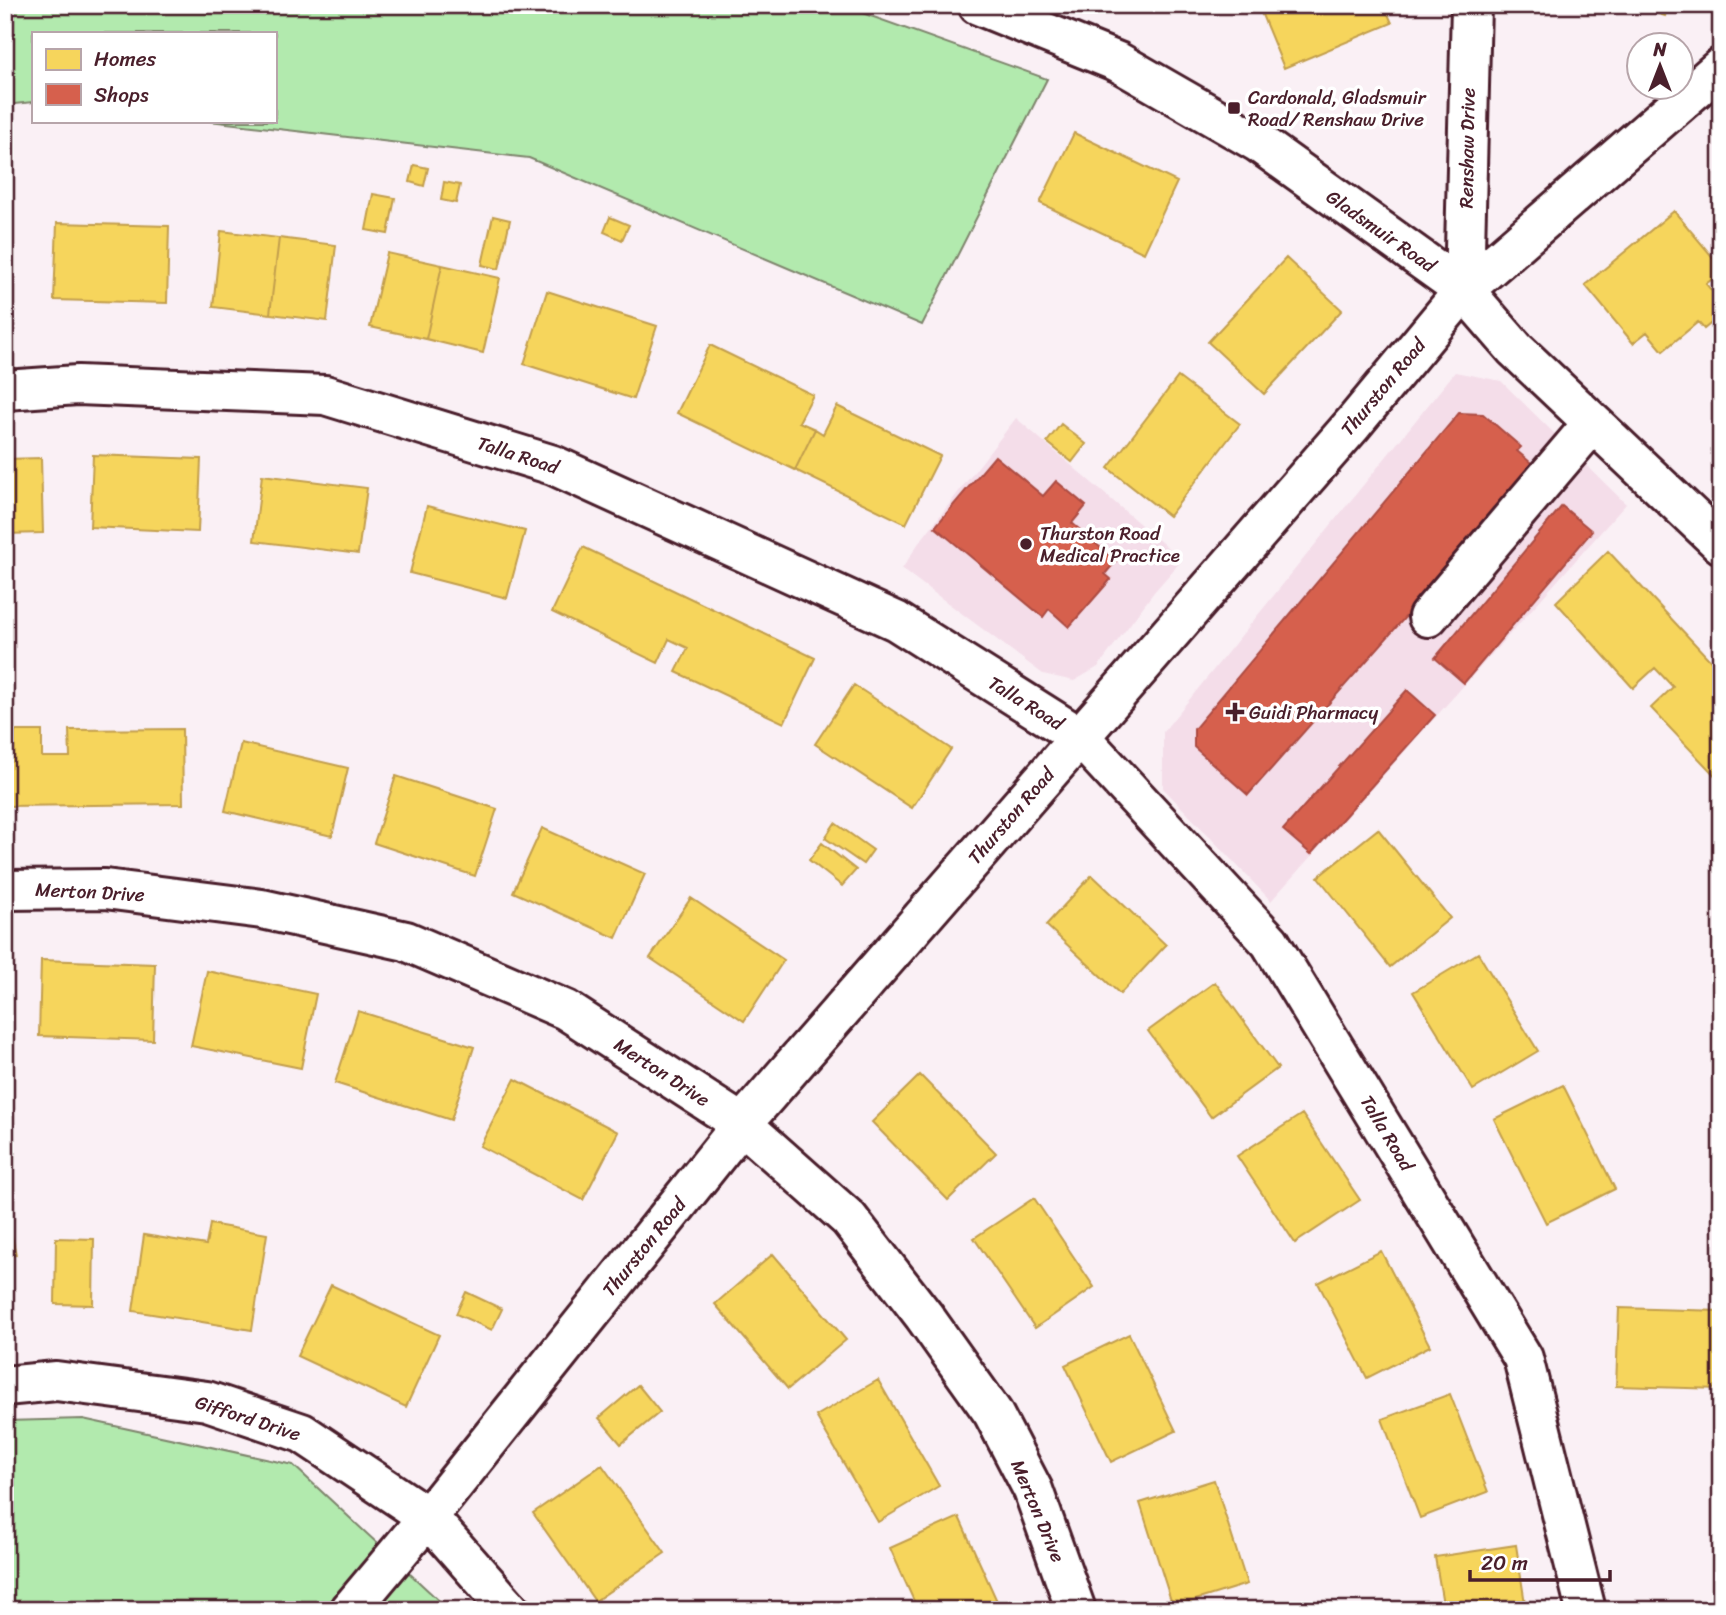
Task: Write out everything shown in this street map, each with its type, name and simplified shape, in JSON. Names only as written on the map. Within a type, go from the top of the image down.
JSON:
[{"type":"street","name":"Gladsmuir Road","points":[[978,5],[1118,62],[1259,144],[1464,290],[1515,349],[1721,544]]},
{"type":"street","name":"Renshaw Drive","points":[[1464,290],[1471,5]]},
{"type":"street","name":"Thurston Road","points":[[350,1610],[428,1517],[742,1124],[1353,424],[1464,290],[1721,67]]},
{"type":"street","name":"Talla Road","points":[[5,390],[78,385],[325,395],[553,465],[895,621],[1080,737],[1269,942],[1523,1358],[1587,1610]]},
{"type":"street","points":[[1428,617],[1593,423]]},
{"type":"street","name":"Merton Drive","points":[[5,890],[105,889],[262,909],[406,941],[566,1010],[742,1124],[849,1219],[924,1315],[993,1413],[1033,1490],[1076,1610]]},
{"type":"street","name":"Gifford Drive","points":[[5,1386],[56,1381],[207,1401],[302,1433],[428,1517],[510,1610]]},
{"type":"shaded area","points":[[1455,372],[1501,381],[1626,504],[1271,901],[1163,788],[1163,732]]},
{"type":"shaded area","points":[[1016,418],[1182,560],[1154,592],[1098,667],[1074,681],[1043,674],[902,569],[918,544]]},
{"type":"green space","points":[[5,5],[840,5],[1047,79],[922,325],[529,158],[218,122],[276,122],[276,32],[32,32],[32,102],[5,105]]},
{"type":"green space","points":[[83,1419],[293,1465],[449,1610],[5,1610],[5,1421]]},
{"type":"building: Homes","points":[[1258,5],[1384,5],[1392,23],[1284,68]]},
{"type":"building: Homes","points":[[1632,5],[1668,5],[1665,16]]},
{"type":"building: Homes","points":[[1074,133],[1177,182],[1144,253],[1040,203]]},
{"type":"building: Homes","points":[[414,165],[428,168],[424,186],[410,182]]},
{"type":"building: Homes","points":[[444,182],[460,185],[456,203],[441,200]]},
{"type":"building: Homes","points":[[373,194],[395,198],[388,234],[366,230]]},
{"type":"building: Homes","points":[[1674,211],[1721,267],[1721,272],[1706,284],[1721,302],[1721,315],[1704,329],[1698,322],[1663,351],[1647,332],[1633,343],[1585,285]]},
{"type":"building: Homes","points":[[493,216],[510,220],[499,269],[482,265]]},
{"type":"building: Homes","points":[[610,217],[629,225],[622,240],[604,232]]},
{"type":"building: Homes","points":[[57,223],[169,226],[167,303],[54,300]]},
{"type":"building: Homes","points":[[5,231],[10,301],[5,301]]},
{"type":"building: Homes","points":[[221,231],[279,238],[270,314],[213,307]]},
{"type":"building: Homes","points":[[279,238],[336,245],[327,321],[270,314]]},
{"type":"building: Homes","points":[[387,253],[442,265],[426,339],[370,327]]},
{"type":"building: Homes","points":[[1286,258],[1342,310],[1264,394],[1208,342]]},
{"type":"building: Homes","points":[[442,265],[500,278],[483,353],[426,339]]},
{"type":"building: Homes","points":[[547,291],[657,326],[633,399],[524,364]]},
{"type":"building: Homes","points":[[710,345],[813,395],[799,422],[815,429],[795,470],[677,413]]},
{"type":"building: Homes","points":[[1178,377],[1240,424],[1169,516],[1108,468]]},
{"type":"building: Homes","points":[[837,406],[940,456],[906,524],[795,470],[815,429],[823,434]]},
{"type":"building: Homes","points":[[1061,424],[1086,444],[1072,462],[1047,442]]},
{"type":"building: Homes","points":[[93,455],[201,459],[198,532],[90,527]]},
{"type":"building: Homes","points":[[41,458],[43,533],[5,534],[5,459]]},
{"type":"building: Homes","points":[[262,475],[367,488],[358,554],[254,541]]},
{"type":"building: Homes","points":[[427,506],[525,531],[507,598],[410,573]]},
{"type":"building: Homes","points":[[583,547],[815,658],[784,723],[676,672],[688,648],[669,639],[658,663],[552,612]]},
{"type":"building: Homes","points":[[1608,551],[1721,672],[1721,782],[1651,708],[1673,687],[1655,668],[1633,688],[1556,602]]},
{"type":"building: Homes","points":[[854,685],[951,749],[912,808],[815,744]]},
{"type":"building: Homes","points":[[182,729],[183,804],[5,806],[5,731],[42,731],[42,757],[70,757],[69,730]]},
{"type":"building: Homes","points":[[241,743],[348,768],[332,836],[225,811]]},
{"type":"building: Homes","points":[[396,776],[497,809],[475,876],[374,843]]},
{"type":"building: Homes","points":[[835,823],[873,850],[863,864],[825,838]]},
{"type":"building: Homes","points":[[542,828],[645,874],[616,938],[513,892]]},
{"type":"building: Homes","points":[[1378,829],[1450,918],[1390,967],[1318,877]]},
{"type":"building: Homes","points":[[822,843],[856,870],[842,886],[809,860]]},
{"type":"building: Homes","points":[[1092,875],[1166,945],[1120,994],[1046,925]]},
{"type":"building: Homes","points":[[691,898],[784,960],[744,1021],[650,958]]},
{"type":"building: Homes","points":[[1478,953],[1538,1051],[1473,1090],[1413,992]]},
{"type":"building: Homes","points":[[41,960],[155,964],[153,1040],[39,1036]]},
{"type":"building: Homes","points":[[207,971],[316,994],[301,1068],[191,1046]]},
{"type":"building: Homes","points":[[1215,982],[1278,1068],[1211,1117],[1148,1031]]},
{"type":"building: Homes","points":[[358,1011],[474,1047],[451,1120],[335,1083]]},
{"type":"building: Homes","points":[[920,1075],[996,1153],[948,1200],[872,1122]]},
{"type":"building: Homes","points":[[515,1079],[618,1132],[583,1200],[480,1146]]},
{"type":"building: Homes","points":[[1563,1085],[1615,1189],[1546,1223],[1494,1119]]},
{"type":"building: Homes","points":[[1302,1114],[1360,1200],[1295,1243],[1237,1156]]},
{"type":"building: Homes","points":[[1034,1198],[1094,1287],[1035,1328],[974,1238]]},
{"type":"building: Homes","points":[[5,1203],[16,1255],[5,1257]]},
{"type":"building: Homes","points":[[210,1224],[267,1234],[252,1330],[133,1311],[144,1235],[206,1245]]},
{"type":"building: Homes","points":[[56,1238],[94,1239],[93,1305],[55,1304]]},
{"type":"building: Homes","points":[[1381,1251],[1430,1346],[1367,1378],[1318,1283]]},
{"type":"building: Homes","points":[[773,1254],[846,1340],[788,1389],[715,1304]]},
{"type":"building: Homes","points":[[331,1285],[439,1335],[406,1407],[297,1356]]},
{"type":"building: Homes","points":[[466,1292],[502,1309],[492,1330],[456,1314]]},
{"type":"building: Homes","points":[[1619,1308],[1721,1311],[1721,1389],[1616,1386]]},
{"type":"building: Homes","points":[[1129,1334],[1176,1431],[1111,1462],[1065,1365]]},
{"type":"building: Homes","points":[[878,1380],[939,1486],[878,1522],[816,1416]]},
{"type":"building: Homes","points":[[638,1385],[660,1412],[621,1444],[599,1418]]},
{"type":"building: Homes","points":[[1450,1394],[1488,1492],[1420,1518],[1382,1419]]},
{"type":"building: Homes","points":[[602,1465],[665,1553],[595,1601],[533,1513]]},
{"type":"building: Homes","points":[[1214,1480],[1247,1584],[1173,1607],[1140,1503]]},
{"type":"building: Homes","points":[[959,1517],[1001,1610],[918,1610],[890,1548]]},
{"type":"building: Homes","points":[[1516,1545],[1526,1610],[1444,1610],[1435,1557]]},
{"type":"building: Shops","points":[[1459,413],[1483,414],[1521,447],[1517,451],[1537,468],[1248,795],[1194,747],[1194,729]]},
{"type":"building: Shops","name":"Thurston Road Medical Practice","points":[[995,456],[1043,496],[1056,481],[1086,506],[1072,523],[1116,561],[1105,574],[1111,579],[1069,627],[1049,609],[1043,617],[935,527]]},
{"type":"building: Shops","points":[[1562,506],[1592,531],[1464,683],[1435,658]]},
{"type":"building: Shops","points":[[1407,690],[1435,715],[1311,854],[1283,830]]},
{"type":"place","name":"Cardonald, Gladsmuir Road/ Renshaw Drive","points":[[1234,108]]},
{"type":"place","name":"Thurston Road Medical Practice","points":[[1026,544]]},
{"type":"place","name":"Guidi Pharmacy","points":[[1235,712]]}]
